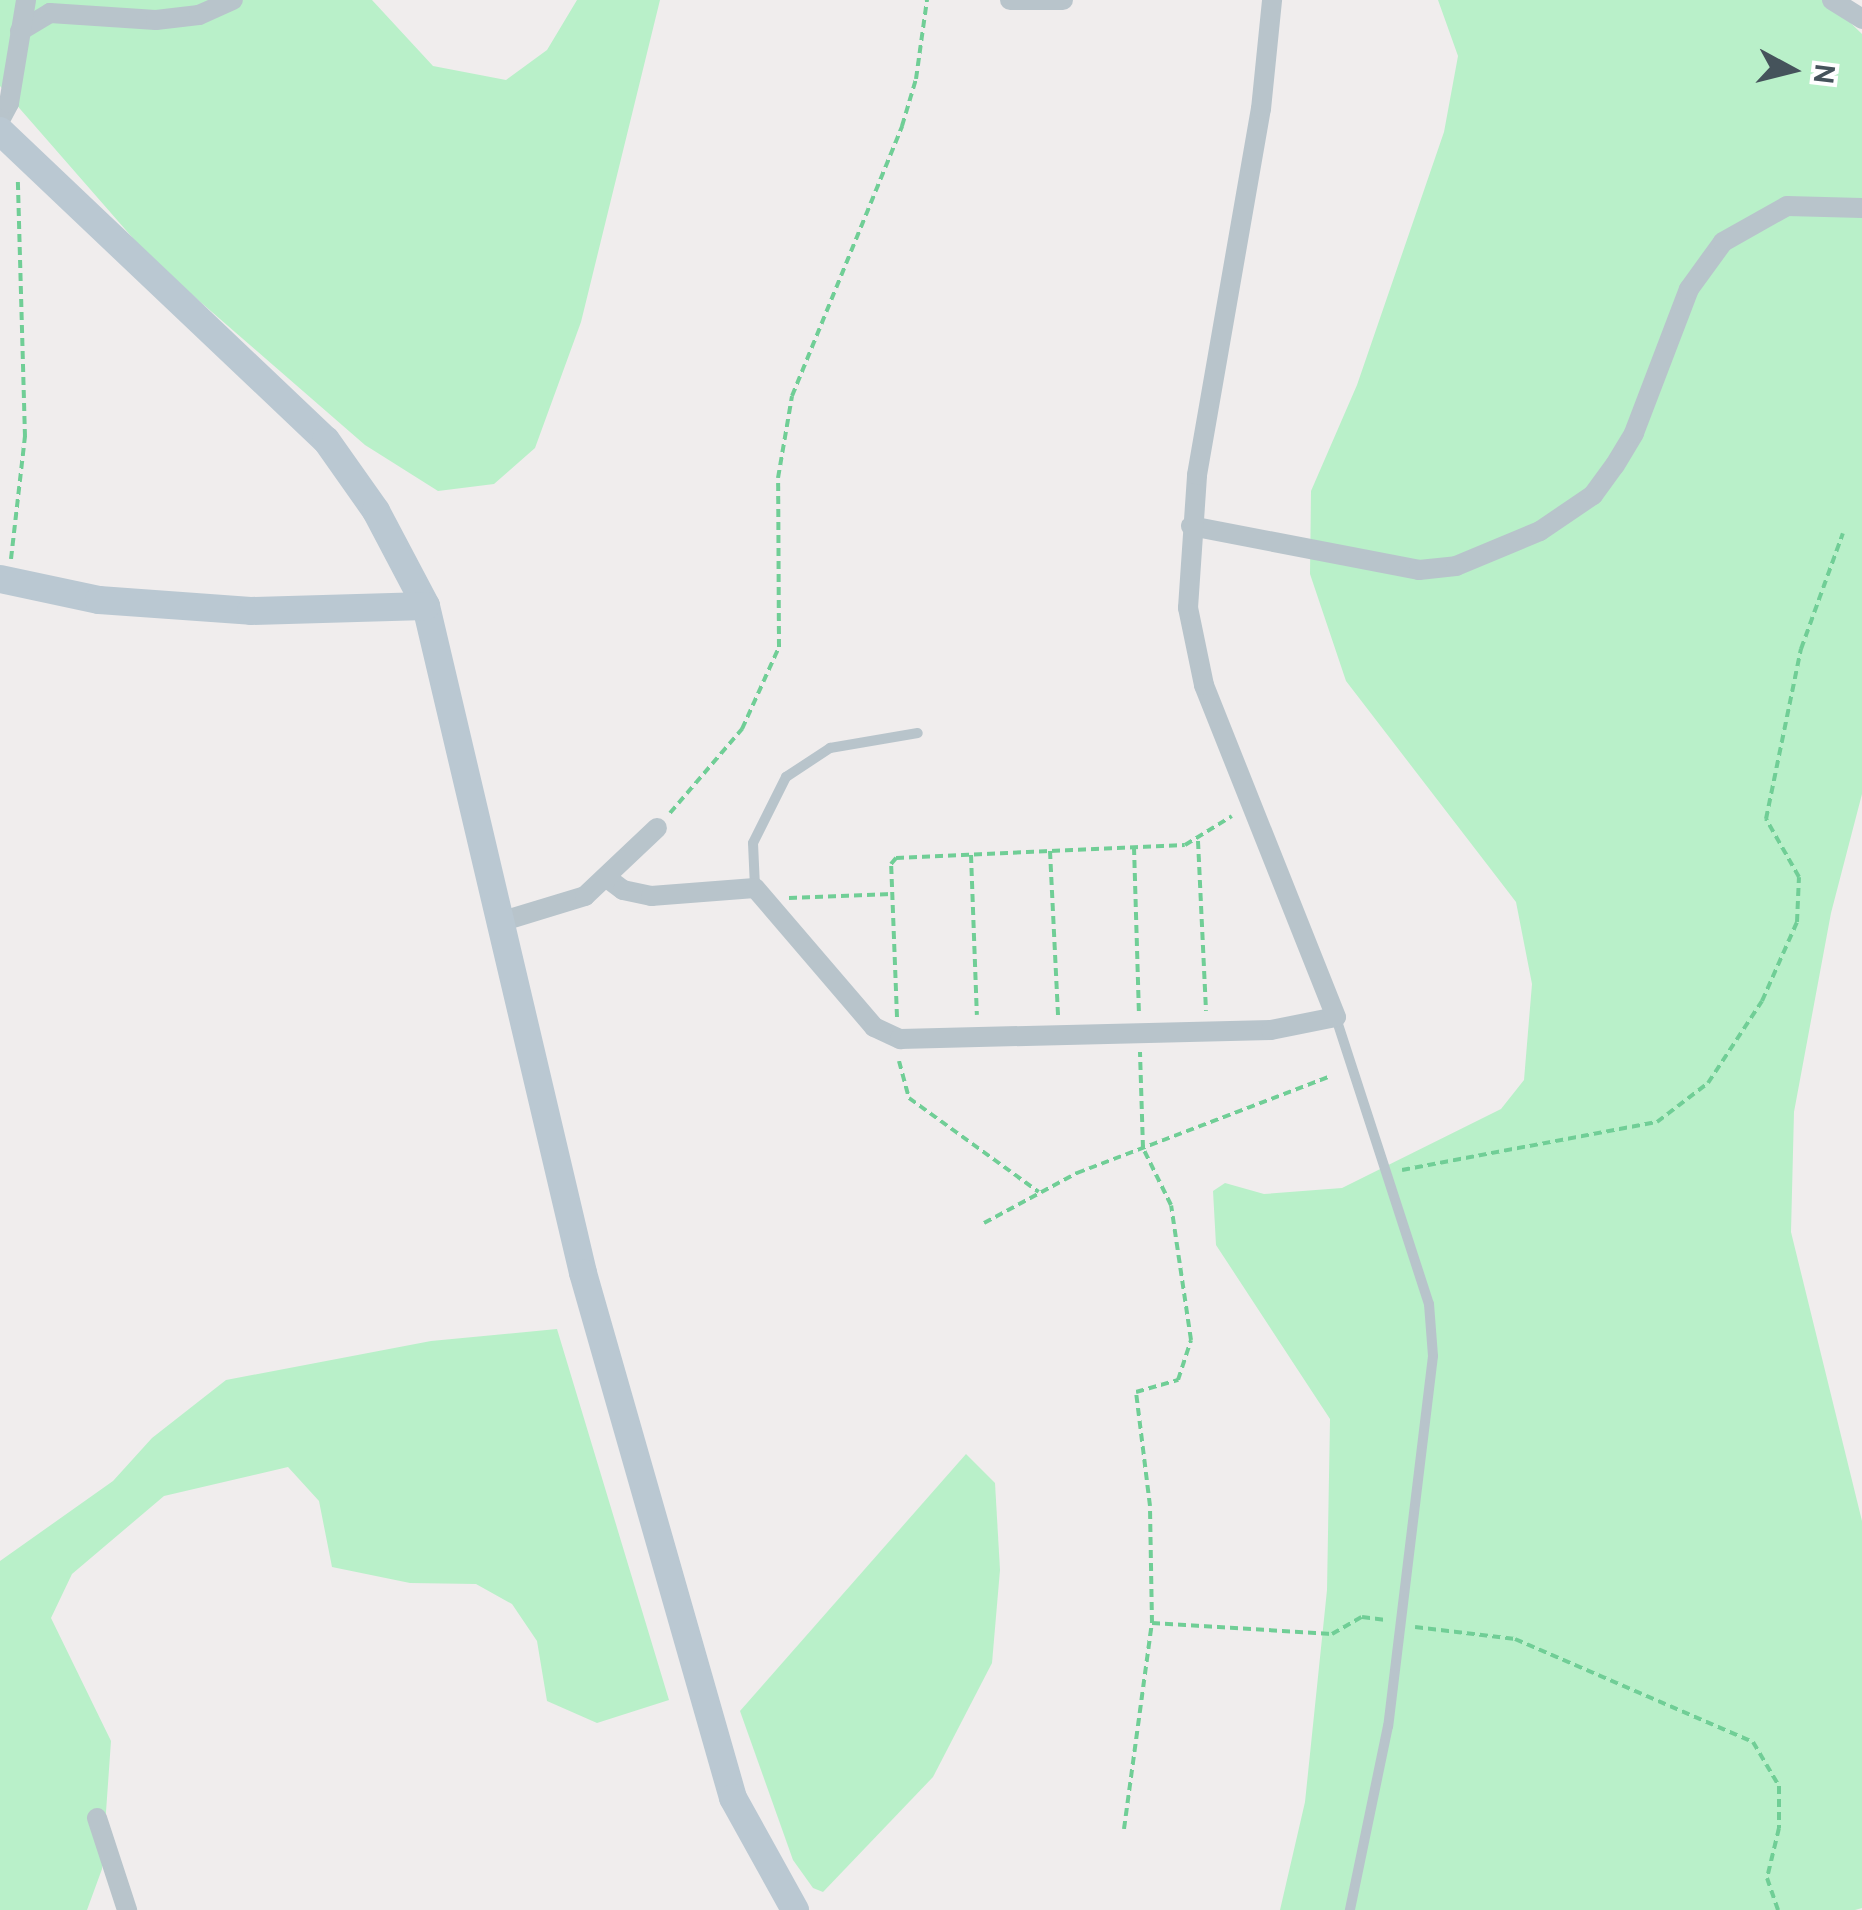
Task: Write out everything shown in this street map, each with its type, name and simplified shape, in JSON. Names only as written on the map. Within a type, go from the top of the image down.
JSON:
[{"type":"street","points":[[0,120],[9,103],[26,0]]},
{"type":"street","points":[[20,31],[50,13],[156,20],[199,14],[233,0]]},
{"type":"street","points":[[1010,0],[1064,0]]},
{"type":"street","points":[[608,878],[623,890],[650,896],[759,894],[874,1027],[898,1038],[1059,1037],[1299,1028],[1336,1017],[1193,653],[1186,564],[1261,109],[1272,0]]},
{"type":"street","points":[[1832,0],[1862,19]]},
{"type":"street","points":[[0,131],[326,440],[376,510],[426,606],[583,1273],[733,1798],[795,1910]]},
{"type":"street","points":[[1191,526],[1419,570],[1456,566],[1540,531],[1593,495],[1615,465],[1634,433],[1688,289],[1723,242],[1787,206],[1862,208]]},
{"type":"street","points":[[1,581],[99,600],[251,611],[426,606]]},
{"type":"street","points":[[500,922],[574,901],[608,878],[657,828]]},
{"type":"street","points":[[96,1818],[127,1910]]},
{"type":"lane","points":[[759,894],[753,843],[786,777],[830,748],[918,733]]},
{"type":"lane","points":[[1336,1017],[1429,1304],[1433,1356],[1388,1726],[1350,1910]]},
{"type":"path","points":[[657,828],[742,729],[779,647],[776,524],[784,430],[816,332],[902,126],[916,79],[927,0]]},
{"type":"path","points":[[1,581],[11,562],[22,474],[24,255],[17,184],[28,158]]},
{"type":"path","points":[[1388,1174],[1657,1122],[1708,1083],[1762,1001],[1797,922],[1799,878],[1766,819],[1801,649],[1824,570],[1842,534]]},
{"type":"path","points":[[1039,1192],[909,1098],[900,1079],[892,894],[896,858],[1198,841],[1251,800]]},
{"type":"path","points":[[1198,841],[1206,1032]]},
{"type":"path","points":[[1124,1829],[1152,1623],[1150,1506],[1136,1392],[1178,1380],[1191,1340],[1172,1205],[1143,1148],[1134,847]]},
{"type":"path","points":[[1050,851],[1059,1037]]},
{"type":"path","points":[[972,855],[978,1039]]},
{"type":"path","points":[[759,894],[892,894]]},
{"type":"path","points":[[984,1224],[1039,1192],[1329,1077]]},
{"type":"path","points":[[1152,1623],[1332,1634],[1362,1617],[1515,1639],[1754,1742],[1779,1786],[1779,1828],[1767,1878],[1778,1910]]},
{"type":"green space","points":[[0,0],[372,0],[433,66],[506,80],[547,50],[577,0],[660,0],[581,322],[535,448],[494,484],[438,491],[365,445],[152,260],[0,86]]},
{"type":"green space","points":[[1438,0],[1827,0],[1862,34],[1862,794],[1831,913],[1794,1112],[1791,1232],[1862,1521],[1862,1908],[1855,1910],[1280,1910],[1305,1802],[1327,1590],[1330,1419],[1216,1245],[1213,1191],[1225,1183],[1264,1194],[1342,1188],[1501,1109],[1524,1080],[1532,984],[1516,902],[1346,681],[1310,574],[1311,491],[1357,385],[1444,132],[1458,56]]},
{"type":"green space","points":[[557,1329],[669,1700],[597,1723],[547,1701],[537,1641],[512,1604],[476,1584],[410,1583],[332,1567],[319,1501],[288,1467],[164,1496],[72,1574],[51,1618],[111,1741],[102,1869],[87,1910],[0,1910],[0,1561],[113,1481],[152,1438],[226,1380],[431,1341]]},
{"type":"green space","points":[[966,1454],[995,1483],[1000,1570],[992,1663],[933,1777],[823,1892],[813,1888],[793,1860],[740,1711]]}]
